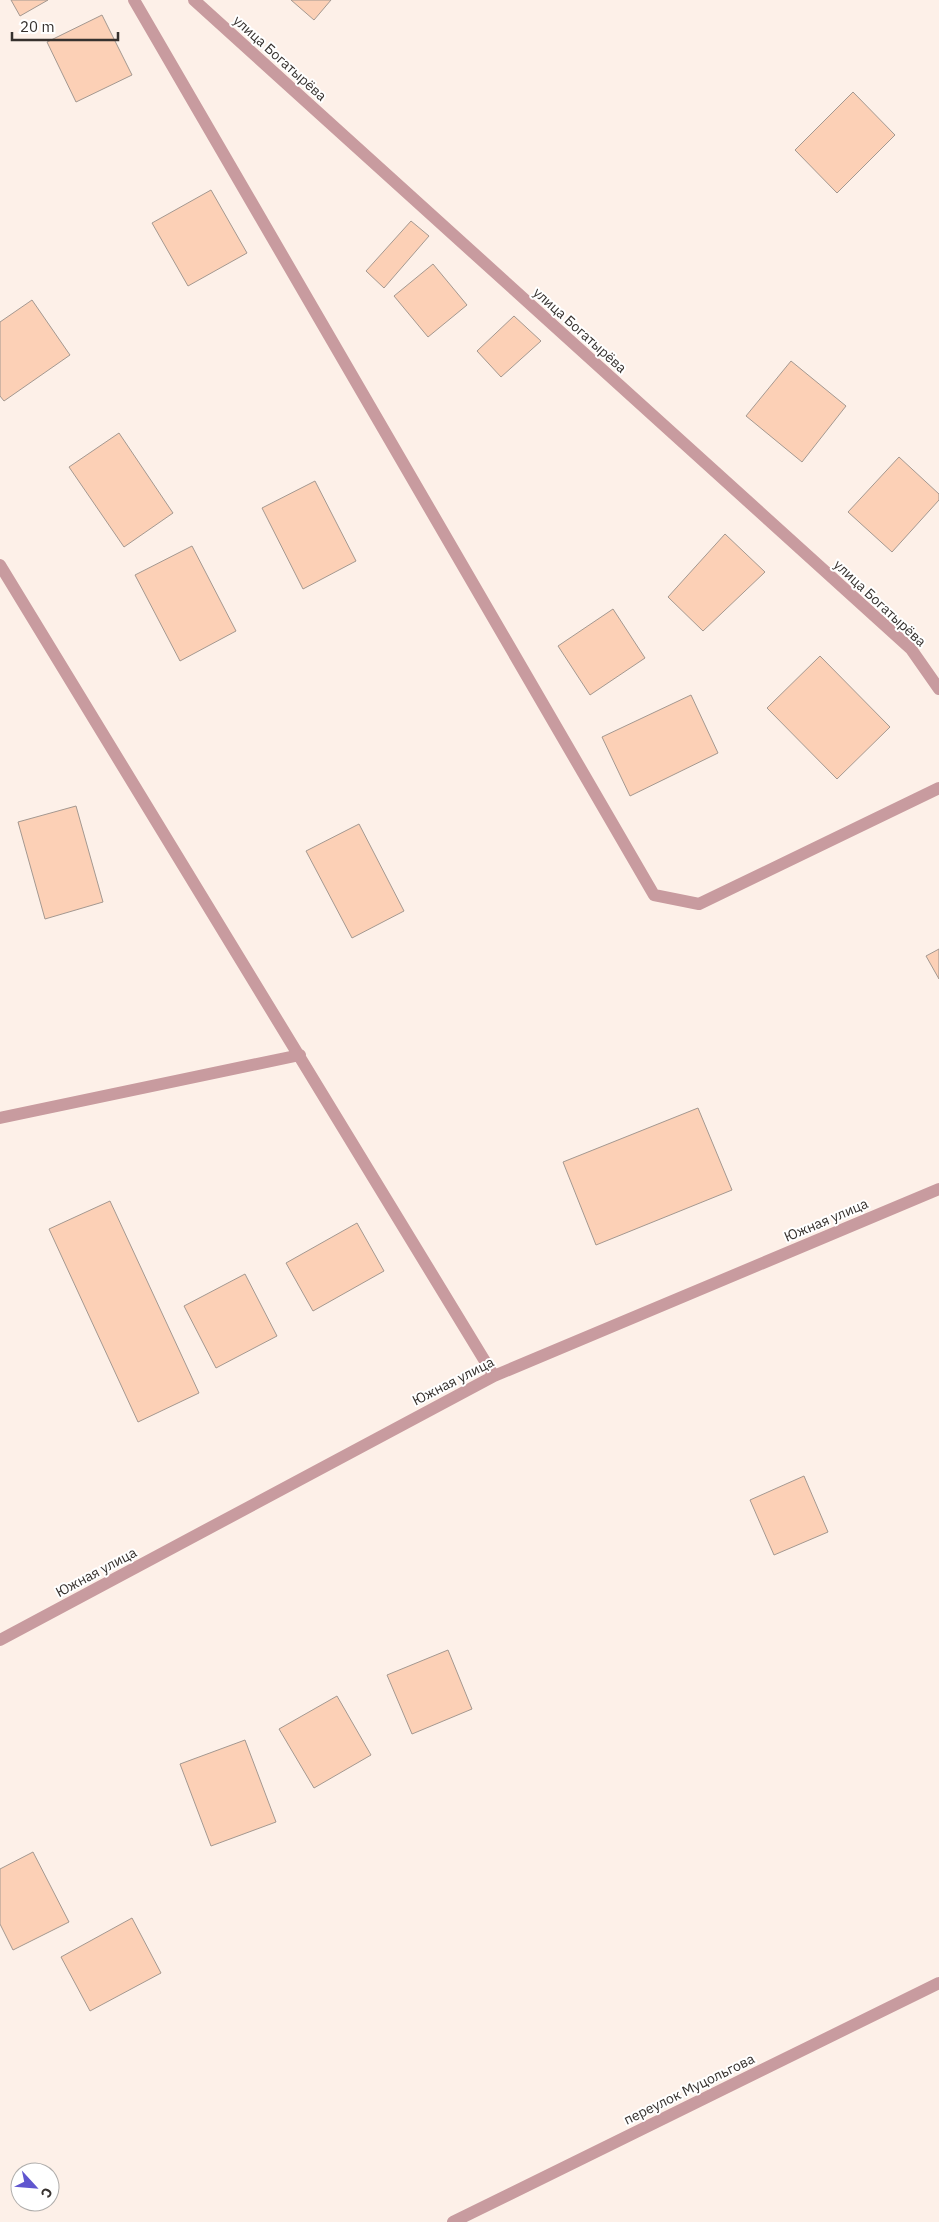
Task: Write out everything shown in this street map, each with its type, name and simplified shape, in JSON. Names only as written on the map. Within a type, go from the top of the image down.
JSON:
[{"type":"street","points":[[134,0],[654,895],[699,904],[939,788]]},
{"type":"street","name":"улица Богатырёва","points":[[194,0],[911,649],[939,689]]},
{"type":"street","points":[[0,565],[494,1376]]},
{"type":"street","points":[[0,1118],[300,1055]]},
{"type":"street","name":"Южная улица","points":[[0,1640],[494,1376],[939,1189]]},
{"type":"street","name":"переулок Муцольгова","points":[[453,2222],[939,1983]]},
{"type":"building","points":[[11,0],[48,0],[20,16]]},
{"type":"building","points":[[291,0],[331,0],[314,20]]},
{"type":"building","points":[[102,15],[132,75],[76,102],[47,42]]},
{"type":"building","points":[[853,92],[895,135],[837,193],[795,150]]},
{"type":"building","points":[[211,190],[247,253],[188,286],[152,223]]},
{"type":"building","points":[[411,221],[429,236],[384,288],[366,271]]},
{"type":"building","points":[[433,264],[467,305],[428,337],[394,296]]},
{"type":"building","points":[[32,300],[70,355],[4,401],[0,396],[0,322]]},
{"type":"building","points":[[514,316],[541,341],[501,377],[477,351]]},
{"type":"building","points":[[791,361],[846,406],[802,462],[746,416]]},
{"type":"building","points":[[119,433],[173,513],[124,547],[69,467]]},
{"type":"building","points":[[899,457],[939,494],[939,500],[892,552],[848,512]]},
{"type":"building","points":[[315,481],[356,561],[303,589],[262,508]]},
{"type":"building","points":[[725,534],[765,572],[703,631],[668,597]]},
{"type":"building","points":[[192,546],[236,631],[180,661],[135,575]]},
{"type":"building","points":[[613,609],[645,658],[590,695],[558,646]]},
{"type":"building","points":[[820,656],[890,727],[837,779],[767,708]]},
{"type":"building","points":[[691,695],[718,753],[630,796],[602,737]]},
{"type":"building","points":[[76,806],[103,902],[45,919],[18,822]]},
{"type":"building","points":[[359,824],[404,911],[352,938],[306,851]]},
{"type":"building","points":[[939,949],[939,979],[926,956]]},
{"type":"building","points":[[698,1108],[732,1190],[596,1245],[563,1162]]},
{"type":"building","points":[[110,1201],[199,1393],[138,1422],[49,1229]]},
{"type":"building","points":[[357,1223],[384,1271],[313,1311],[286,1263]]},
{"type":"building","points":[[245,1274],[277,1336],[216,1368],[184,1306]]},
{"type":"building","points":[[804,1476],[828,1532],[774,1555],[750,1500]]},
{"type":"building","points":[[448,1650],[472,1709],[412,1734],[387,1675]]},
{"type":"building","points":[[337,1696],[371,1755],[314,1788],[279,1729]]},
{"type":"building","points":[[245,1740],[276,1822],[211,1846],[180,1764]]},
{"type":"building","points":[[33,1852],[69,1922],[13,1950],[0,1924],[0,1869]]},
{"type":"building","points":[[132,1918],[161,1973],[90,2011],[61,1957]]}]
